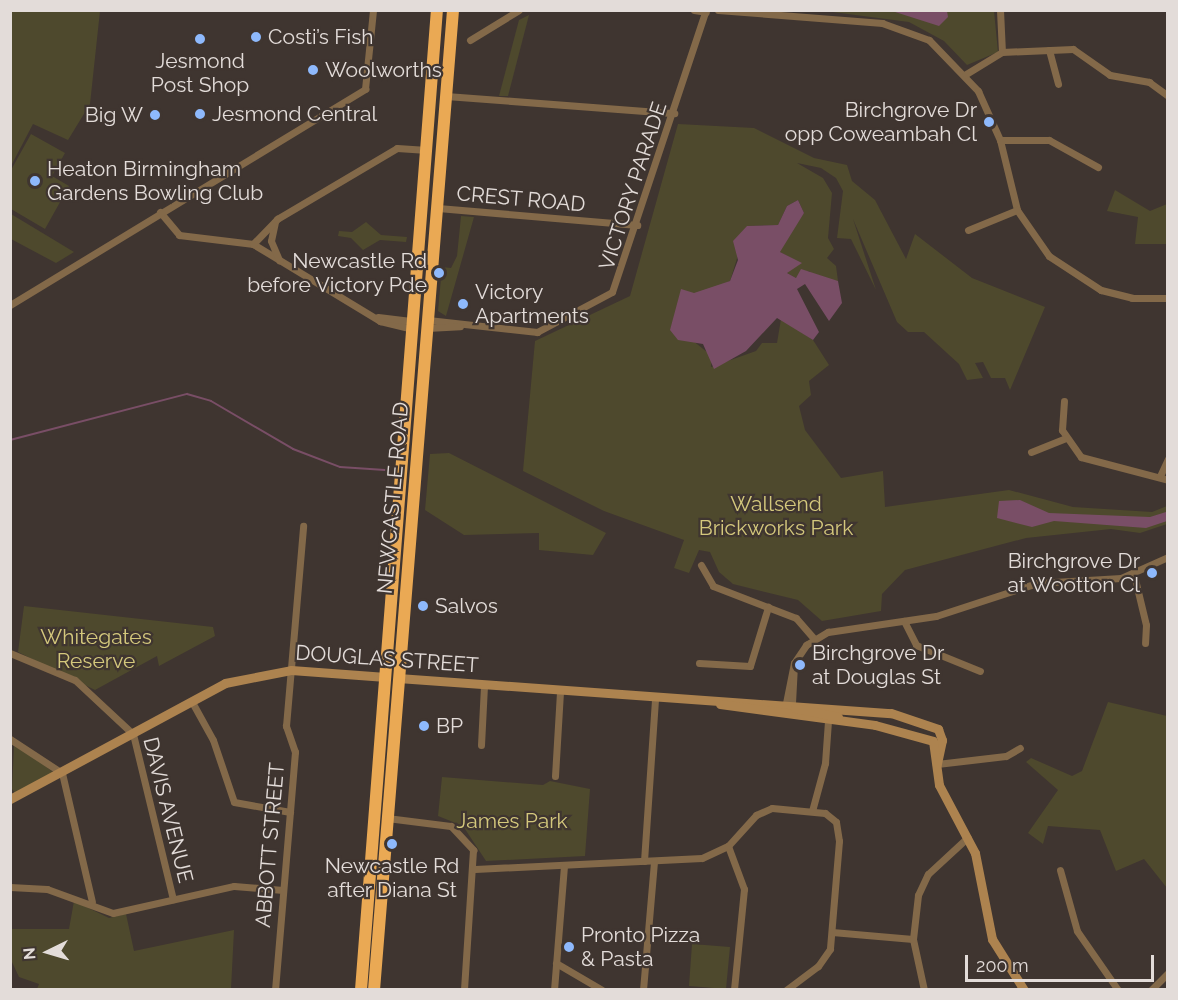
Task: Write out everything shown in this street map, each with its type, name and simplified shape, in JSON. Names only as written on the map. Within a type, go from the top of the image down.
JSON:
[{"type":"highway","name":"NEWCASTLE ROAD","points":[[374,990],[387,818],[392,677],[413,325],[436,10]]},
{"type":"highway","name":"NEWCASTLE ROAD","points":[[360,990],[428,324],[453,10]]},
{"type":"highway","points":[[413,325],[428,324]]},
{"type":"street","points":[[10,305],[365,89],[373,10]]},
{"type":"street","points":[[470,40],[519,10]]},
{"type":"street","points":[[694,10],[706,11]]},
{"type":"street","points":[[718,10],[892,25],[938,46],[966,74],[1000,140],[1017,210],[1038,244],[1075,277],[1132,298],[1167,298]]},
{"type":"street","points":[[1000,10],[1002,52]]},
{"type":"street","name":"VICTORY PARADE","points":[[428,324],[542,331],[603,299],[620,279],[706,11]]},
{"type":"street","points":[[966,74],[1002,52],[1049,50],[1085,52],[1110,75],[1149,82],[1167,96]]},
{"type":"street","points":[[1049,50],[1058,84]]},
{"type":"street","points":[[446,96],[674,113]]},
{"type":"street","points":[[1000,140],[1049,140],[1098,167]]},
{"type":"street","points":[[253,243],[277,219],[397,148],[427,150]]},
{"type":"street","name":"CREST ROAD","points":[[438,208],[637,225]]},
{"type":"street","points":[[968,230],[1017,210]]},
{"type":"street","points":[[160,212],[179,235],[253,243],[369,314],[413,325]]},
{"type":"street","points":[[277,219],[271,241],[279,260]]},
{"type":"street","points":[[1064,401],[1065,438],[1096,464],[1160,476],[1167,480]]},
{"type":"street","points":[[1031,452],[1065,438]]},
{"type":"street","points":[[1160,476],[1167,459]]},
{"type":"street","name":"ABBOTT STREET","points":[[275,990],[295,752],[286,726],[303,526]]},
{"type":"street","points":[[789,704],[797,659],[814,639],[839,629],[904,621],[949,612],[1023,585],[1134,575],[1167,557]]},
{"type":"street","points":[[701,565],[713,586],[796,618],[814,639]]},
{"type":"street","points":[[1134,575],[1146,625],[1145,643]]},
{"type":"street","points":[[699,663],[750,666],[768,607]]},
{"type":"street","points":[[904,621],[916,645],[980,670]]},
{"type":"street","name":"DAVIS AVENUE","points":[[10,653],[75,680],[133,734],[173,899]]},
{"type":"street","name":"DOUGLAS STREET","points":[[10,799],[63,773],[225,683],[291,670],[560,693],[718,704],[789,704],[877,711],[927,722],[941,735],[937,764]]},
{"type":"street","points":[[481,745],[484,685]]},
{"type":"street","points":[[555,776],[560,693]]},
{"type":"street","points":[[644,861],[656,699]]},
{"type":"street","points":[[192,702],[213,740],[234,802],[290,812]]},
{"type":"street","name":"DOUGLAS STREET","points":[[718,704],[744,711],[875,726],[933,741],[937,764]]},
{"type":"street","points":[[744,711],[789,704],[875,726]]},
{"type":"street","points":[[812,811],[825,763],[828,721]]},
{"type":"street","points":[[10,739],[63,773],[92,902]]},
{"type":"street","points":[[1020,748],[1006,756],[937,764],[939,785],[968,837],[992,939],[1024,990]]},
{"type":"street","points":[[475,869],[702,858],[728,846],[756,815],[772,808],[812,811],[832,816],[839,830],[832,932],[825,960],[786,990]]},
{"type":"street","points":[[387,818],[451,826],[465,835],[475,869],[464,990]]},
{"type":"street","points":[[924,990],[913,939],[918,895],[928,874],[968,837]]},
{"type":"street","points":[[728,846],[744,889],[734,990]]},
{"type":"street","points":[[643,990],[654,861]]},
{"type":"street","points":[[554,990],[564,865]]},
{"type":"street","points":[[1060,870],[1077,931],[1118,990]]},
{"type":"street","points":[[10,887],[47,889],[92,902],[113,913],[234,886],[283,890]]},
{"type":"street","points":[[832,932],[913,939]]},
{"type":"street","points":[[556,963],[602,990]]},
{"type":"street","points":[[1151,990],[1167,973]]},
{"type":"green space","points":[[11,10],[100,11],[90,104],[68,140],[33,124],[11,166]]},
{"type":"green space","points":[[825,11],[994,11],[998,52],[967,65],[944,41],[909,22]]},
{"type":"green space","points":[[529,15],[508,96],[499,96],[519,20]]},
{"type":"green space","name":"Wallsend Brickworks Park","points":[[678,124],[754,128],[814,158],[847,165],[852,181],[875,200],[906,259],[915,234],[972,278],[1045,307],[1010,390],[1005,378],[991,378],[983,362],[975,363],[983,378],[967,380],[959,364],[924,332],[908,332],[897,322],[853,219],[876,290],[851,239],[837,238],[843,191],[836,178],[821,168],[797,163],[823,178],[832,193],[828,238],[834,249],[827,258],[836,266],[838,281],[818,279],[809,271],[796,278],[787,273],[793,259],[780,252],[781,242],[804,213],[798,200],[787,206],[778,225],[747,226],[730,281],[711,289],[692,340],[712,356],[711,367],[756,351],[762,343],[777,343],[781,319],[813,340],[829,365],[809,381],[811,395],[799,406],[805,430],[841,478],[883,471],[885,507],[1009,490],[1073,507],[1152,512],[1167,506],[1167,524],[1140,533],[1111,529],[1026,538],[905,570],[882,594],[881,611],[822,621],[798,600],[733,584],[719,572],[710,552],[699,550],[689,573],[674,568],[684,540],[604,511],[523,471],[535,341],[630,296]]},
{"type":"green space","name":"Heaton Birmingham Gardens Bowling Club","points":[[31,134],[65,153],[52,176],[69,186],[45,229],[11,209],[11,170]]},
{"type":"green space","points":[[1115,190],[1150,211],[1167,204],[1167,244],[1135,244],[1138,217],[1107,211]]},
{"type":"green space","points":[[11,214],[74,252],[56,263],[11,239]]},
{"type":"green space","points":[[461,216],[474,217],[446,316],[438,311],[442,267],[451,268],[457,256]]},
{"type":"green space","points":[[366,222],[381,235],[407,237],[406,242],[380,240],[363,250],[351,238],[338,236],[339,231],[352,232]]},
{"type":"green space","points":[[449,453],[606,533],[593,555],[539,550],[539,533],[464,535],[425,510],[430,454]]},
{"type":"green space","name":"Whitegates Reserve","points":[[24,606],[213,627],[215,636],[159,666],[157,656],[95,690],[18,652]]},
{"type":"green space","points":[[1108,702],[1167,716],[1167,888],[1144,859],[1116,871],[1100,830],[1048,826],[1043,844],[1028,833],[1058,790],[1026,762],[1031,758],[1072,776],[1082,771]]},
{"type":"green space","points":[[14,746],[34,757],[54,773],[16,794],[12,789]]},
{"type":"green space","name":"James Park","points":[[442,777],[543,785],[550,781],[590,789],[585,856],[486,861],[463,826],[438,816]]},
{"type":"green space","points":[[74,901],[109,918],[126,914],[134,951],[234,930],[231,989],[37,989],[39,984],[19,977],[11,960],[11,929],[69,929]]},
{"type":"green space","points":[[692,944],[730,947],[726,989],[689,986]]},
{"type":"shaded area","points":[[892,11],[947,11],[948,17],[939,26]]},
{"type":"shaded area","points":[[798,200],[804,213],[780,252],[802,263],[787,273],[796,278],[801,269],[838,281],[842,303],[829,321],[805,284],[797,289],[819,332],[813,340],[777,318],[746,351],[714,369],[703,344],[678,340],[670,330],[681,289],[694,293],[730,281],[738,260],[733,241],[747,226],[778,225],[787,206]]},
{"type":"shaded area","points":[[1020,500],[1049,513],[1150,517],[1166,512],[1167,521],[1146,528],[1054,521],[1032,527],[997,518],[999,501]]},
{"type":"waterway","points":[[10,440],[187,394],[211,401],[293,449],[340,467],[385,470]]},
{"type":"place","name":"Costi’s Fish","points":[[256,37]]},
{"type":"place","name":"Jesmond Post Shop","points":[[200,39]]},
{"type":"place","name":"Woolworths","points":[[313,70]]},
{"type":"place","name":"Jesmond Central","points":[[200,114]]},
{"type":"place","name":"Big W","points":[[155,115]]},
{"type":"place","name":"Birchgrove Dr opp Coweambah Cl","points":[[989,122]]},
{"type":"place","name":"Heaton Birmingham Gardens Bowling Club","points":[[35,181]]},
{"type":"place","name":"Newcastle Rd before Victory Pde","points":[[439,273]]},
{"type":"place","name":"Victory Apartments","points":[[463,304]]},
{"type":"place","name":"Birchgrove Dr at Wootton Cl","points":[[1152,573]]},
{"type":"place","name":"Salvos","points":[[423,606]]},
{"type":"place","name":"Birchgrove Dr at Douglas St","points":[[800,665]]},
{"type":"place","name":"BP","points":[[424,726]]},
{"type":"place","name":"Newcastle Rd after Diana St","points":[[392,844]]},
{"type":"place","name":"Pronto Pizza & Pasta","points":[[569,947]]}]
